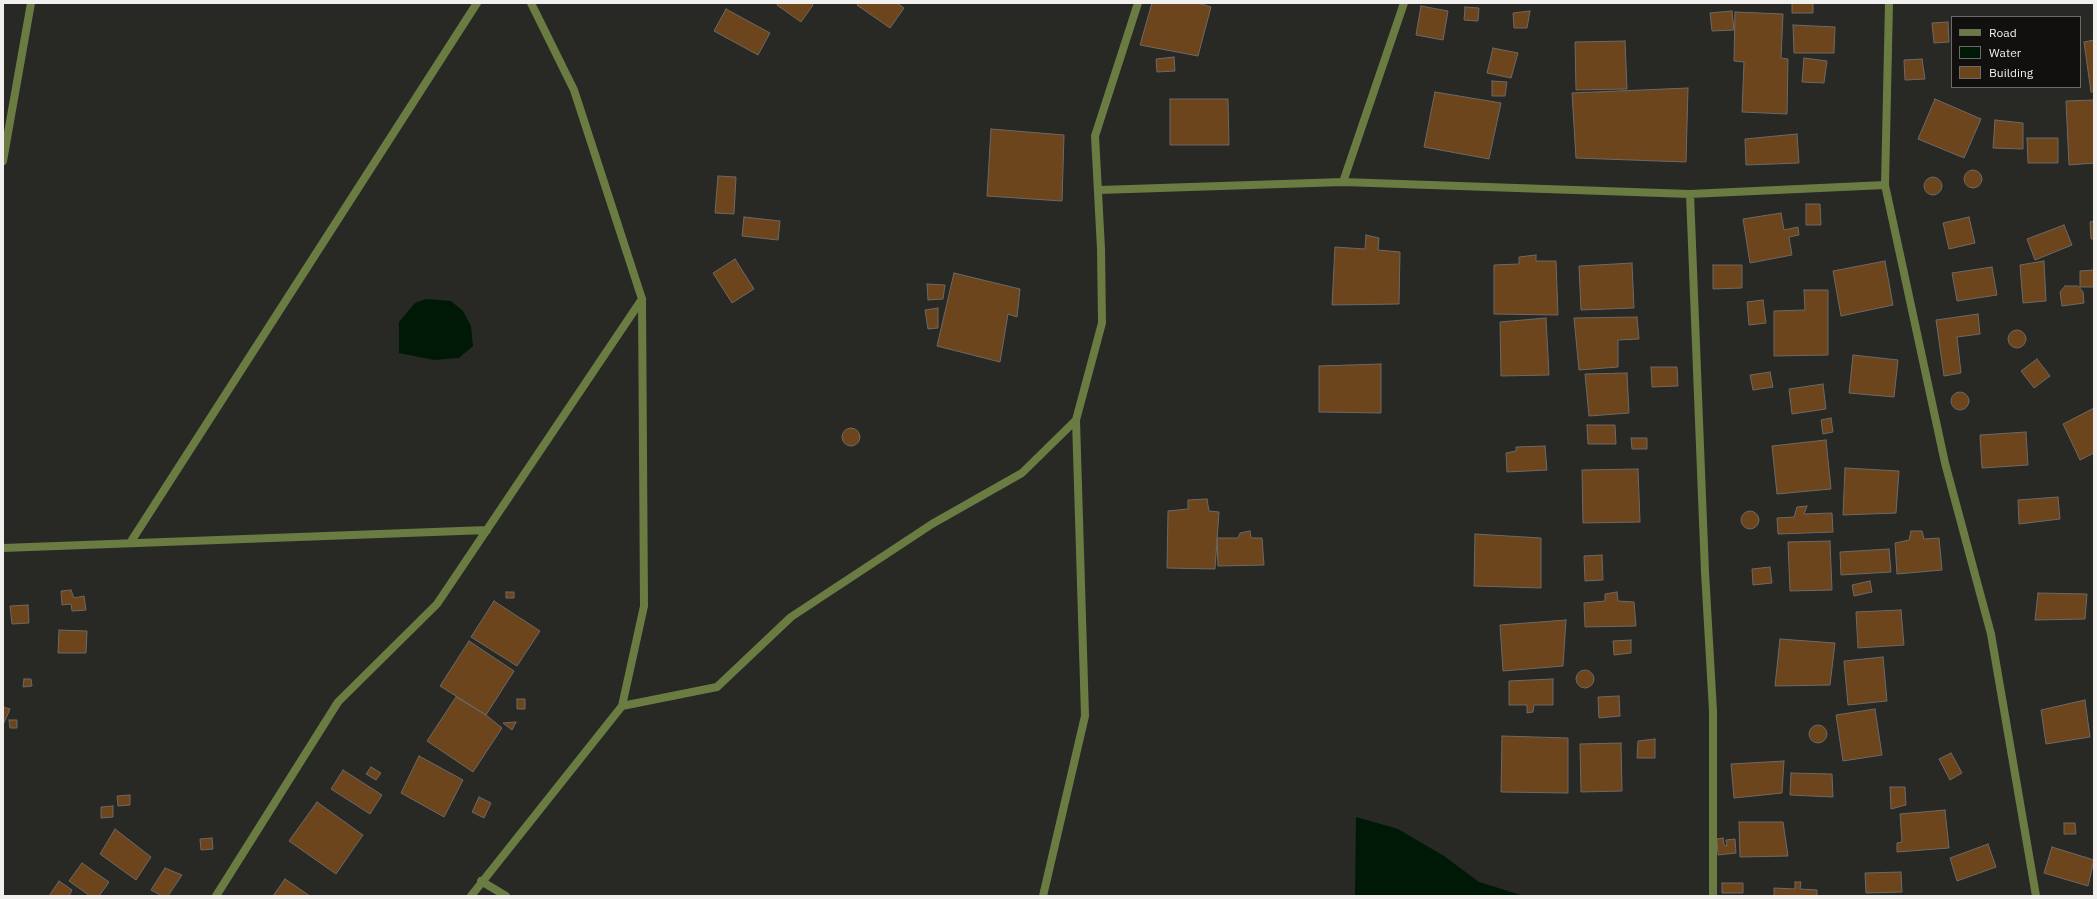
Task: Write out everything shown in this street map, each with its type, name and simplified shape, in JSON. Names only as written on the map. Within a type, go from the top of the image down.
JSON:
[{"type":"street","points":[[3,161],[31,3]]},
{"type":"street","points":[[130,543],[477,3]]},
{"type":"street","points":[[471,896],[481,881],[622,706],[644,606],[642,299],[574,90],[531,3]]},
{"type":"street","points":[[1042,896],[1086,716],[1076,420],[1102,323],[1095,136],[1138,3]]},
{"type":"street","points":[[1342,182],[1404,3]]},
{"type":"street","points":[[1889,3],[1885,185],[1945,463],[1991,634],[2036,896]]},
{"type":"street","points":[[1098,190],[1342,182],[1690,194],[1885,185]]},
{"type":"street","points":[[1690,194],[1705,572],[1713,711],[1713,896]]},
{"type":"street","points":[[216,896],[338,702],[437,604],[642,299]]},
{"type":"street","points":[[622,706],[716,687],[791,617],[932,524],[1022,473],[1076,420]]},
{"type":"street","points":[[3,548],[487,530]]},
{"type":"street","points":[[481,881],[506,896]]},
{"type":"water","points":[[426,299],[451,301],[463,311],[471,326],[473,346],[459,358],[434,360],[399,353],[399,322],[415,303]]},
{"type":"water","points":[[1356,817],[1398,829],[1444,856],[1479,882],[1524,896],[1355,896]]},
{"type":"building","points":[[778,3],[811,3],[813,5],[801,22],[777,5]]},
{"type":"building","points":[[859,3],[897,3],[904,8],[890,28],[857,5]]},
{"type":"building","points":[[1152,3],[1198,3],[1211,7],[1198,56],[1140,45]]},
{"type":"building","points":[[1792,3],[1813,3],[1813,13],[1792,13]]},
{"type":"building","points":[[1421,6],[1448,11],[1443,40],[1416,35]]},
{"type":"building","points":[[1465,7],[1479,8],[1478,21],[1464,20]]},
{"type":"building","points":[[726,9],[770,33],[758,55],[714,31]]},
{"type":"building","points":[[1530,11],[1527,28],[1514,28],[1513,13]]},
{"type":"building","points":[[1732,11],[1734,30],[1712,31],[1710,13]]},
{"type":"building","points":[[1735,12],[1783,14],[1781,58],[1788,59],[1787,114],[1742,112],[1744,62],[1734,61]]},
{"type":"building","points":[[1948,22],[1949,42],[1934,43],[1932,23]]},
{"type":"building","points":[[1793,25],[1835,27],[1834,53],[1794,53]]},
{"type":"building","points":[[2094,40],[2094,92],[2091,92],[2084,42]]},
{"type":"building","points":[[1625,41],[1627,89],[1576,90],[1575,42]]},
{"type":"building","points":[[1493,48],[1518,53],[1511,78],[1487,73]]},
{"type":"building","points":[[1174,57],[1175,71],[1157,72],[1156,59]]},
{"type":"building","points":[[1804,58],[1827,61],[1824,83],[1802,82]]},
{"type":"building","points":[[1922,59],[1925,79],[1905,80],[1904,60]]},
{"type":"building","points":[[1492,81],[1507,82],[1505,96],[1492,96]]},
{"type":"building","points":[[1688,88],[1686,162],[1576,158],[1572,93]]},
{"type":"building","points":[[1435,92],[1501,103],[1489,159],[1424,147]]},
{"type":"building","points":[[1170,99],[1228,99],[1229,145],[1170,145]]},
{"type":"building","points":[[1935,99],[1981,119],[1964,158],[1918,139]]},
{"type":"building","points":[[2094,100],[2094,163],[2069,165],[2066,101]]},
{"type":"building","points":[[1995,120],[2023,123],[2023,149],[1993,148]]},
{"type":"building","points":[[991,129],[1064,135],[1062,201],[987,196]]},
{"type":"building","points":[[1797,134],[1799,163],[1746,165],[1745,139]]},
{"type":"building","points":[[2027,138],[2058,138],[2058,163],[2028,163]]},
{"type":"building","points":[[1969,170],[1977,170],[1982,175],[1980,186],[1977,188],[1969,188],[1964,183],[1964,175]]},
{"type":"building","points":[[718,176],[736,177],[734,214],[715,213]]},
{"type":"building","points":[[1929,177],[1937,177],[1942,182],[1940,193],[1937,195],[1929,195],[1924,190],[1924,182]]},
{"type":"building","points":[[1806,204],[1820,204],[1821,225],[1806,225]]},
{"type":"building","points":[[1781,213],[1784,230],[1798,227],[1799,235],[1789,237],[1792,255],[1750,263],[1743,219]]},
{"type":"building","points":[[744,217],[780,221],[778,240],[742,236]]},
{"type":"building","points":[[1969,217],[1975,243],[1949,249],[1943,223]]},
{"type":"building","points":[[2094,221],[2094,239],[2091,239],[2090,222]]},
{"type":"building","points":[[2064,225],[2072,245],[2035,260],[2027,239]]},
{"type":"building","points":[[1366,235],[1379,238],[1378,250],[1400,252],[1399,304],[1332,305],[1335,247],[1365,249]]},
{"type":"building","points":[[1536,255],[1536,261],[1556,261],[1558,315],[1494,314],[1494,265],[1519,264],[1519,257]]},
{"type":"building","points":[[735,259],[754,289],[732,303],[713,273]]},
{"type":"building","points":[[1885,261],[1893,305],[1841,316],[1833,271]]},
{"type":"building","points":[[2044,261],[2046,301],[2023,303],[2020,265]]},
{"type":"building","points":[[1632,263],[1634,308],[1581,310],[1579,266]]},
{"type":"building","points":[[1713,265],[1742,265],[1742,288],[1713,289]]},
{"type":"building","points":[[1992,267],[1997,295],[1957,301],[1952,273]]},
{"type":"building","points":[[2094,270],[2094,287],[2080,287],[2080,271]]},
{"type":"building","points":[[954,273],[1020,289],[1017,317],[1008,314],[1000,362],[937,346]]},
{"type":"building","points":[[927,284],[945,285],[943,299],[928,300]]},
{"type":"building","points":[[2065,286],[2078,286],[2083,292],[2084,303],[2062,306],[2060,292]]},
{"type":"building","points":[[1804,290],[1828,290],[1828,355],[1774,356],[1774,311],[1805,310]]},
{"type":"building","points":[[1763,300],[1766,323],[1749,325],[1747,302]]},
{"type":"building","points":[[938,308],[938,328],[928,329],[925,310]]},
{"type":"building","points":[[1978,314],[1980,334],[1957,337],[1961,373],[1944,376],[1936,320]]},
{"type":"building","points":[[1637,317],[1639,339],[1618,340],[1618,367],[1579,370],[1574,318]]},
{"type":"building","points":[[1546,318],[1549,375],[1501,376],[1500,322]]},
{"type":"building","points":[[2013,330],[2021,330],[2026,335],[2024,346],[2021,348],[2013,348],[2008,343],[2008,335]]},
{"type":"building","points":[[1853,355],[1898,360],[1894,397],[1849,393]]},
{"type":"building","points":[[2037,359],[2050,376],[2034,388],[2021,371]]},
{"type":"building","points":[[1381,364],[1381,413],[1319,412],[1319,366]]},
{"type":"building","points":[[1651,367],[1677,367],[1678,386],[1652,387]]},
{"type":"building","points":[[1770,372],[1773,387],[1753,390],[1750,375]]},
{"type":"building","points":[[1627,373],[1629,413],[1589,416],[1585,374]]},
{"type":"building","points":[[1823,384],[1826,409],[1792,414],[1789,389]]},
{"type":"building","points":[[1956,392],[1964,392],[1969,397],[1967,408],[1964,410],[1956,410],[1951,405],[1951,397]]},
{"type":"building","points":[[2094,408],[2094,453],[2080,460],[2063,424]]},
{"type":"building","points":[[1831,418],[1833,432],[1823,434],[1821,420]]},
{"type":"building","points":[[1587,425],[1615,425],[1616,444],[1588,444]]},
{"type":"building","points":[[847,428],[855,428],[860,433],[858,444],[855,446],[847,446],[842,441],[842,433]]},
{"type":"building","points":[[2026,432],[2028,465],[1982,468],[1980,435]]},
{"type":"building","points":[[1631,438],[1647,438],[1647,449],[1632,449]]},
{"type":"building","points":[[1826,440],[1831,489],[1777,494],[1772,446]]},
{"type":"building","points":[[1545,446],[1547,470],[1507,472],[1506,453],[1516,451],[1516,447]]},
{"type":"building","points":[[1845,468],[1899,471],[1896,513],[1843,515]]},
{"type":"building","points":[[1638,469],[1640,522],[1583,523],[1582,470]]},
{"type":"building","points":[[2058,497],[2060,519],[2019,524],[2018,500]]},
{"type":"building","points":[[1207,499],[1209,511],[1219,512],[1215,569],[1167,568],[1168,511],[1188,509],[1188,500]]},
{"type":"building","points":[[1807,506],[1804,514],[1832,513],[1833,532],[1778,534],[1777,518],[1794,517],[1797,507]]},
{"type":"building","points":[[1746,511],[1754,511],[1759,516],[1757,527],[1754,529],[1746,529],[1741,524],[1741,516]]},
{"type":"building","points":[[1250,531],[1251,538],[1262,538],[1264,565],[1218,566],[1217,538],[1238,538],[1240,533]]},
{"type":"building","points":[[1911,531],[1922,531],[1924,539],[1939,538],[1942,570],[1897,574],[1895,543],[1909,540]]},
{"type":"building","points":[[1475,534],[1541,538],[1541,588],[1474,586]]},
{"type":"building","points":[[1830,541],[1832,590],[1790,591],[1788,542]]},
{"type":"building","points":[[1889,549],[1891,572],[1841,575],[1840,552]]},
{"type":"building","points":[[1602,555],[1603,580],[1585,581],[1584,556]]},
{"type":"building","points":[[1770,567],[1772,583],[1753,585],[1752,569]]},
{"type":"building","points":[[1870,581],[1872,592],[1854,596],[1852,585]]},
{"type":"building","points":[[71,590],[74,598],[84,596],[86,610],[72,611],[71,604],[62,605],[61,591]]},
{"type":"building","points":[[506,592],[514,592],[514,598],[506,598]]},
{"type":"building","points":[[1617,592],[1618,601],[1634,602],[1636,626],[1585,627],[1584,603],[1605,601],[1605,594]]},
{"type":"building","points":[[2038,593],[2087,594],[2085,619],[2035,620]]},
{"type":"building","points":[[494,601],[540,631],[517,666],[471,637]]},
{"type":"building","points":[[28,605],[29,623],[12,624],[10,606]]},
{"type":"building","points":[[1901,610],[1904,645],[1858,648],[1856,612]]},
{"type":"building","points":[[1566,620],[1563,666],[1503,671],[1500,625]]},
{"type":"building","points":[[59,630],[87,631],[86,653],[58,653]]},
{"type":"building","points":[[1780,639],[1835,643],[1830,685],[1775,686]]},
{"type":"building","points":[[1631,640],[1631,653],[1614,655],[1613,641]]},
{"type":"building","points":[[469,641],[514,671],[486,715],[440,686]]},
{"type":"building","points":[[1883,657],[1887,701],[1848,705],[1844,661]]},
{"type":"building","points":[[1581,670],[1589,670],[1594,675],[1592,686],[1589,688],[1581,688],[1576,683],[1576,675]]},
{"type":"building","points":[[24,679],[31,679],[32,686],[23,687]]},
{"type":"building","points":[[1553,679],[1553,705],[1534,705],[1533,712],[1527,713],[1527,705],[1509,705],[1509,681]]},
{"type":"building","points":[[1619,696],[1620,716],[1599,718],[1598,697]]},
{"type":"building","points":[[456,697],[486,715],[502,728],[473,772],[427,741]]},
{"type":"building","points":[[517,699],[525,699],[525,709],[517,709]]},
{"type":"building","points":[[2085,700],[2090,737],[2046,744],[2041,710]]},
{"type":"building","points":[[3,707],[10,709],[3,725]]},
{"type":"building","points":[[1875,709],[1882,755],[1843,761],[1836,715]]},
{"type":"building","points":[[9,720],[17,720],[17,728],[10,728]]},
{"type":"building","points":[[516,722],[512,730],[503,723]]},
{"type":"building","points":[[1814,725],[1822,725],[1827,730],[1825,741],[1822,743],[1814,743],[1809,738],[1809,730]]},
{"type":"building","points":[[1502,736],[1568,738],[1568,793],[1501,792]]},
{"type":"building","points":[[1655,739],[1655,758],[1637,758],[1638,741]]},
{"type":"building","points":[[1621,743],[1622,791],[1581,792],[1580,744]]},
{"type":"building","points":[[1951,753],[1962,773],[1950,780],[1939,759]]},
{"type":"building","points":[[419,756],[463,780],[444,817],[401,793]]},
{"type":"building","points":[[1784,761],[1782,793],[1734,798],[1731,764]]},
{"type":"building","points":[[371,767],[381,773],[376,780],[366,774]]},
{"type":"building","points":[[343,770],[382,795],[370,814],[331,789]]},
{"type":"building","points":[[1791,773],[1832,774],[1833,797],[1790,795]]},
{"type":"building","points":[[1890,787],[1905,787],[1906,805],[1891,809]]},
{"type":"building","points":[[130,795],[130,805],[118,806],[117,796]]},
{"type":"building","points":[[479,797],[491,803],[484,818],[472,812]]},
{"type":"building","points":[[317,802],[363,835],[336,874],[289,841]]},
{"type":"building","points":[[113,806],[113,817],[101,818],[101,807]]},
{"type":"building","points":[[1945,810],[1949,848],[1897,852],[1897,843],[1902,842],[1900,814]]},
{"type":"building","points":[[1739,822],[1783,822],[1788,856],[1740,857]]},
{"type":"building","points":[[2064,823],[2075,823],[2076,834],[2064,834]]},
{"type":"building","points":[[115,829],[151,857],[136,880],[100,854]]},
{"type":"building","points":[[212,838],[213,849],[201,850],[200,839]]},
{"type":"building","points":[[1723,838],[1724,845],[1727,846],[1726,840],[1735,839],[1736,853],[1718,855],[1717,839]]},
{"type":"building","points":[[1988,844],[1996,867],[1957,881],[1950,858]]},
{"type":"building","points":[[2052,847],[2094,860],[2088,886],[2044,873]]},
{"type":"building","points":[[82,863],[109,882],[99,896],[90,896],[69,881]]},
{"type":"building","points":[[165,868],[182,875],[168,896],[162,896],[151,890]]},
{"type":"building","points":[[1901,872],[1902,892],[1866,893],[1865,873]]},
{"type":"building","points":[[285,879],[310,896],[273,896]]},
{"type":"building","points":[[59,881],[72,890],[69,896],[49,896]]},
{"type":"building","points":[[1795,882],[1801,882],[1800,889],[1817,890],[1817,896],[1774,896],[1774,888],[1795,889]]},
{"type":"building","points":[[1722,883],[1743,883],[1743,893],[1722,893]]}]
